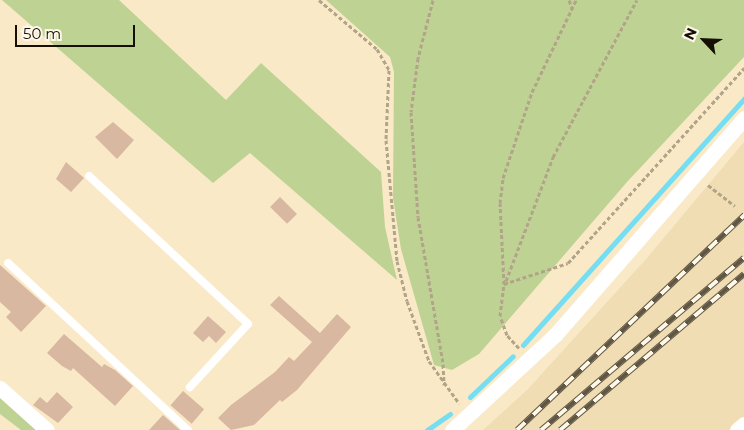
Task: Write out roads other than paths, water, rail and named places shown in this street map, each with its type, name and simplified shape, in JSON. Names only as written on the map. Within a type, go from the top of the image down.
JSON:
[{"type":"street","points":[[452,430],[470,416],[531,358],[744,118]]},
{"type":"street","points":[[0,388],[47,430]]},
{"type":"street","points":[[737,430],[744,424]]},
{"type":"lane","points":[[88,176],[248,324],[190,387]]},
{"type":"lane","points":[[8,264],[188,430]]},
{"type":"waterway","points":[[523,345],[744,99]]},
{"type":"waterway","points":[[470,397],[513,356]]},
{"type":"waterway","points":[[427,430],[450,414]]},
{"type":"railway","points":[[517,430],[744,215]]},
{"type":"railway","points":[[541,430],[744,258]]},
{"type":"railway","points":[[560,430],[744,274]]}]
